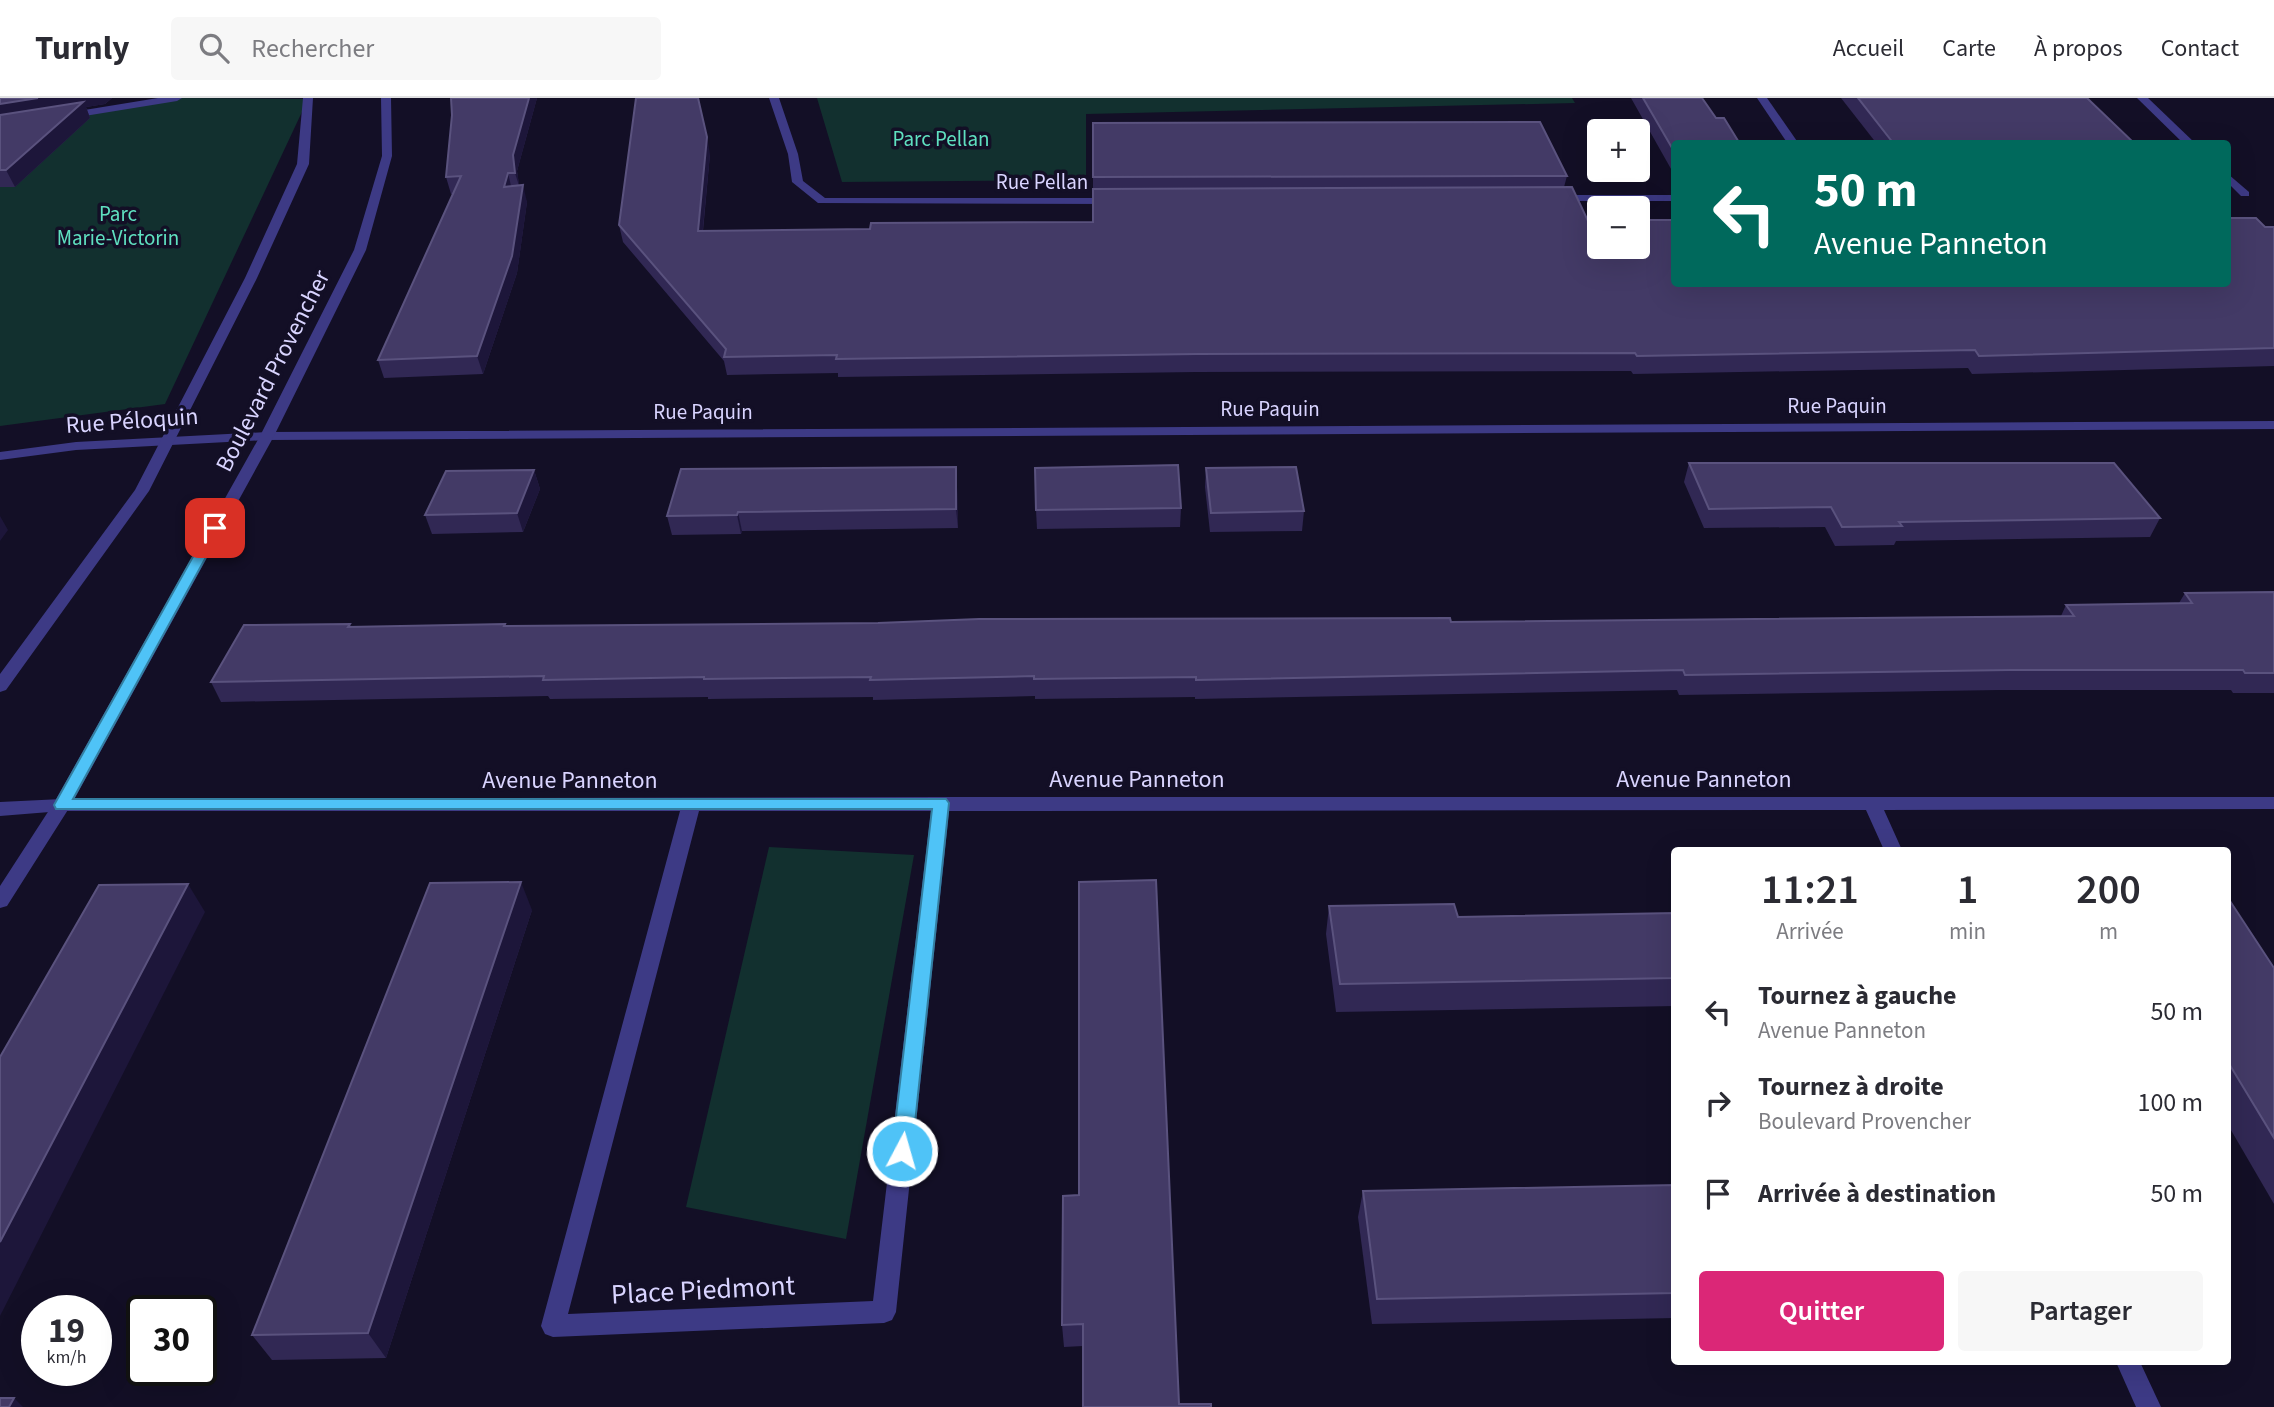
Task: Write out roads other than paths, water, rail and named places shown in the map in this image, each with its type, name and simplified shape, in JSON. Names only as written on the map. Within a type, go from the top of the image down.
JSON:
[{"type":"street","points":[[48,120],[177,98]]},
{"type":"street","points":[[0,687],[142,491],[251,278],[303,164],[307,98]]},
{"type":"street","name":"Boulevard Provencher","points":[[0,901],[62,805],[267,436],[360,250],[387,156],[386,98]]},
{"type":"street","name":"Rue Pellan","points":[[774,98],[793,154],[798,181],[822,201],[1121,201]]},
{"type":"street","points":[[1762,98],[1791,140]]},
{"type":"street","points":[[2142,98],[2187,140]]},
{"type":"street","points":[[2231,180],[2245,194],[2231,194]]},
{"type":"street","points":[[1536,198],[1671,198]]},
{"type":"street","name":"Rue Paquin","points":[[267,436],[2274,425]]},
{"type":"street","name":"Rue Péloquin","points":[[0,456],[76,446],[267,436]]},
{"type":"street","name":"Place Piedmont","points":[[691,805],[553,1326],[884,1312],[941,803]]},
{"type":"street","name":"Avenue Panneton","points":[[0,809],[62,805],[2274,803]]},
{"type":"street","points":[[1872,804],[1892,847]]},
{"type":"street","points":[[2130,1365],[2149,1407]]},
{"type":"park label","name":"Parc Pellan","points":[[941,139]]},
{"type":"park label","name":"Parc Marie-Victorin","points":[[118,226]]}]
